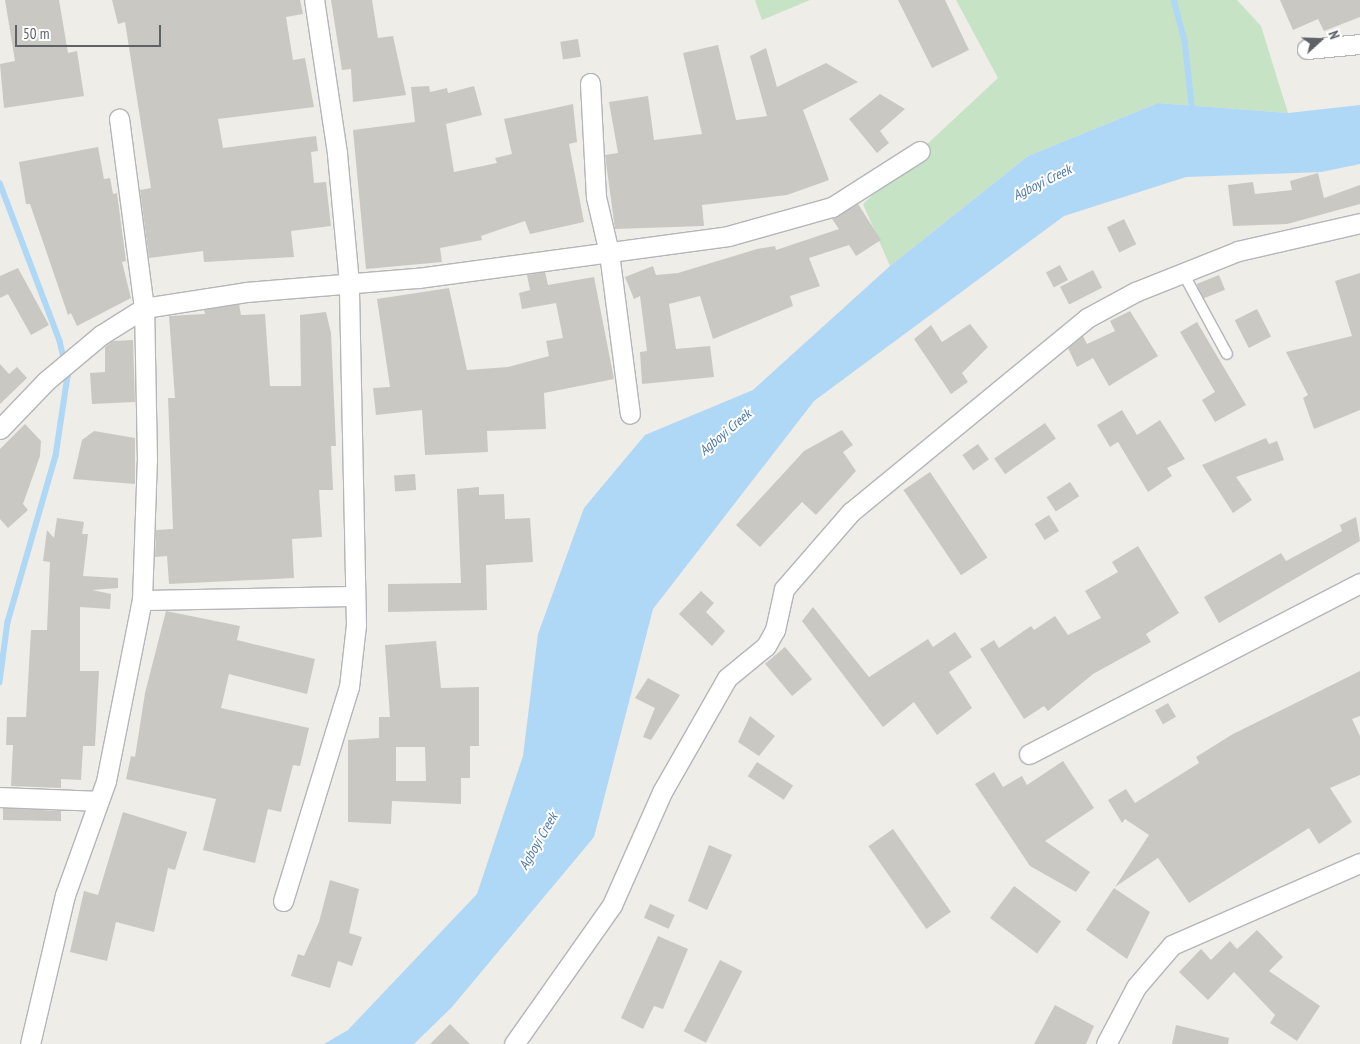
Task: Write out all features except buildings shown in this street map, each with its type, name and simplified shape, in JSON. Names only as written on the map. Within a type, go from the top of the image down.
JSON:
[{"type":"street","points":[[283,901],[349,687],[356,625],[349,284],[337,152],[314,0]]},
{"type":"street","points":[[1307,49],[1360,44]]},
{"type":"street","points":[[590,83],[596,197],[608,253],[630,414]]},
{"type":"street","points":[[30,1044],[65,895],[98,801],[124,702],[142,600],[148,460],[144,308],[119,119]]},
{"type":"street","points":[[0,429],[60,369],[101,335],[144,308],[246,292],[349,284],[678,246],[775,225],[832,207],[920,151]]},
{"type":"street","points":[[514,1044],[612,905],[662,792],[727,678],[755,658],[775,630],[784,589],[851,512],[1087,318],[1183,273],[1238,251],[1360,223]]},
{"type":"street","points":[[1029,754],[1360,583]]},
{"type":"street","points":[[142,600],[354,596]]},
{"type":"street","points":[[0,797],[98,801]]},
{"type":"street","points":[[1106,1044],[1136,987],[1172,945],[1360,863]]},
{"type":"lane","points":[[1183,273],[1227,354]]},
{"type":"green space","points":[[755,0],[810,0],[762,20]]},
{"type":"green space","points":[[956,0],[1237,0],[1261,26],[1288,113],[1158,103],[1028,156],[890,266],[863,204],[998,78]]},
{"type":"water","name":"Agboyi Creek","points":[[1158,103],[1288,113],[1360,105],[1360,164],[1321,172],[1186,177],[1064,216],[814,401],[653,609],[594,837],[452,1007],[414,1044],[324,1044],[348,1030],[477,894],[523,756],[538,634],[584,508],[645,435],[753,390],[890,266],[1028,156]]},
{"type":"waterway","points":[[1174,0],[1185,41],[1193,114]]},
{"type":"waterway","points":[[0,183],[60,341],[68,376],[56,456],[8,622],[0,682]]}]
